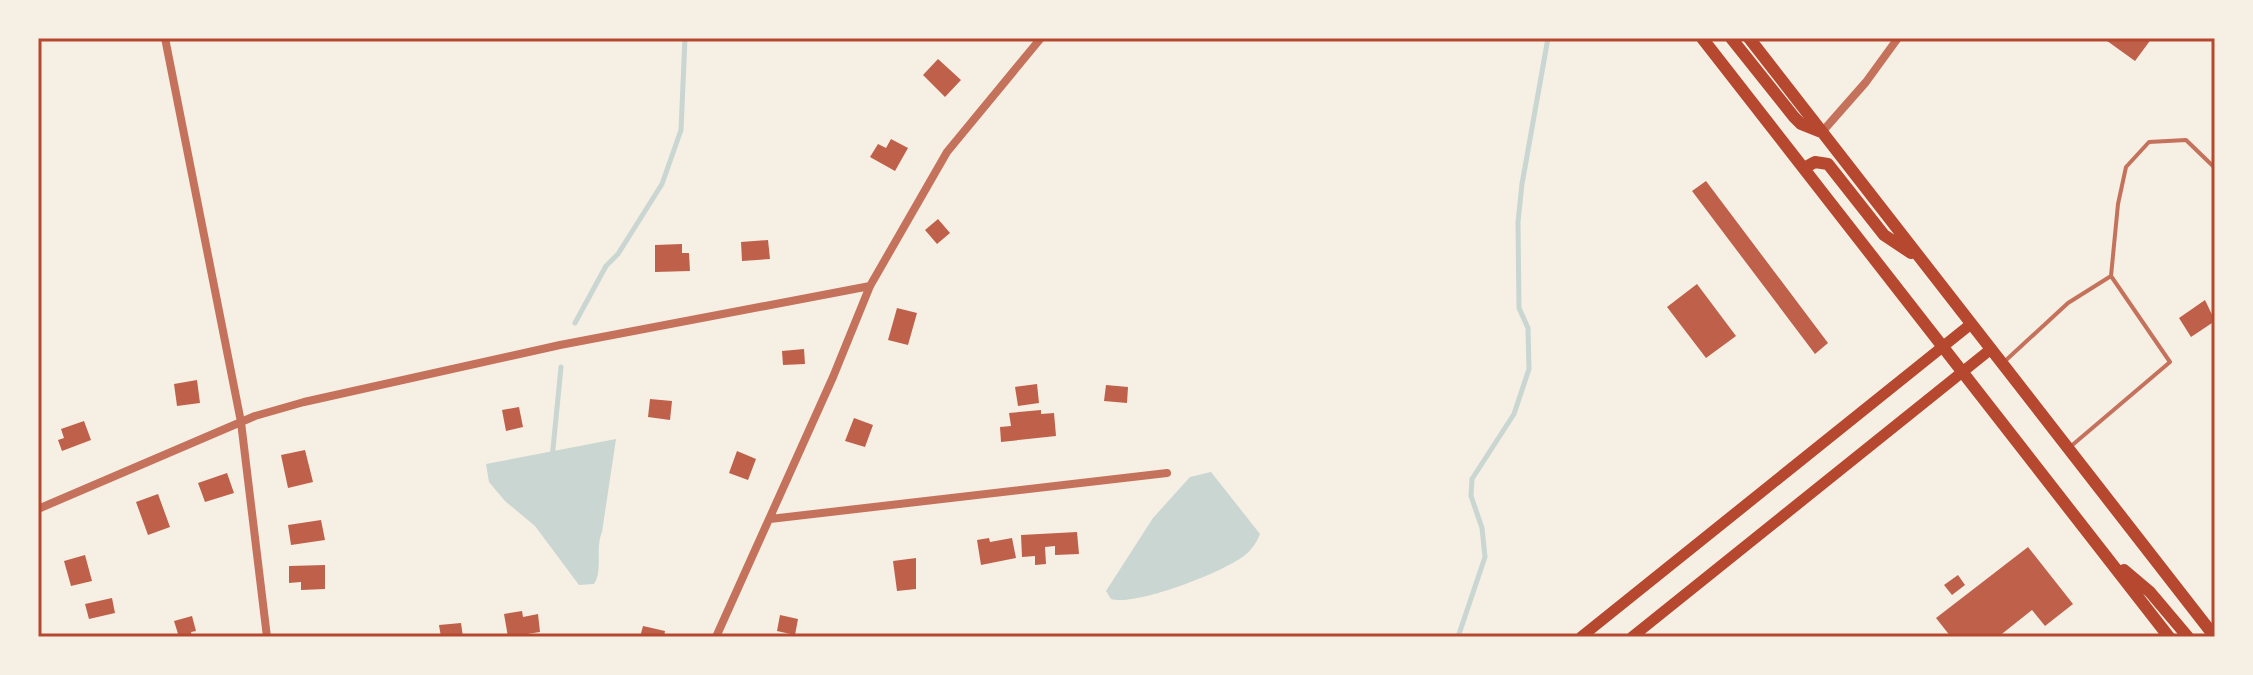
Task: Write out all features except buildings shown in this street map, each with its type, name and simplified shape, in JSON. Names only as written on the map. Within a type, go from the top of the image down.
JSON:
[{"type":"highway","points":[[1702,38],[2169,637]]},
{"type":"highway","points":[[1731,38],[1794,117],[1801,124],[1822,132]]},
{"type":"highway","points":[[1749,38],[2215,637]]},
{"type":"highway","points":[[1804,168],[1815,162],[1828,164],[1884,235],[1921,259]]},
{"type":"highway","points":[[2104,552],[2150,592],[2188,637]]},
{"type":"main road","points":[[1581,637],[1971,324]]},
{"type":"main road","points":[[1632,637],[1991,349]]},
{"type":"street","points":[[165,38],[241,422],[267,637]]},
{"type":"street","points":[[716,637],[870,286],[947,152],[1041,38]]},
{"type":"street","points":[[1822,132],[1866,82],[1898,38]]},
{"type":"street","points":[[38,509],[241,422],[304,402],[419,374],[870,286]]},
{"type":"street","points":[[770,519],[1167,473]]},
{"type":"lane","points":[[2069,449],[2170,362],[2111,276],[2118,204],[2126,167],[2149,142],[2186,140],[2215,168]]},
{"type":"lane","points":[[2003,364],[2068,303],[2111,276]]},
{"type":"shaded area","points":[[616,439],[599,545],[597,579],[594,584],[579,585],[535,526],[505,501],[489,482],[486,464]]},
{"type":"shaded area","points":[[1211,472],[1260,534],[1252,548],[1230,565],[1177,587],[1139,598],[1111,599],[1106,591],[1153,518],[1190,477]]},
{"type":"waterway","points":[[575,323],[606,266],[618,254],[662,184],[681,130],[685,38]]},
{"type":"waterway","points":[[1458,637],[1485,557],[1482,528],[1471,496],[1472,479],[1514,414],[1529,369],[1528,328],[1519,308],[1518,222],[1548,38]]},
{"type":"waterway","points":[[552,459],[561,367]]}]
